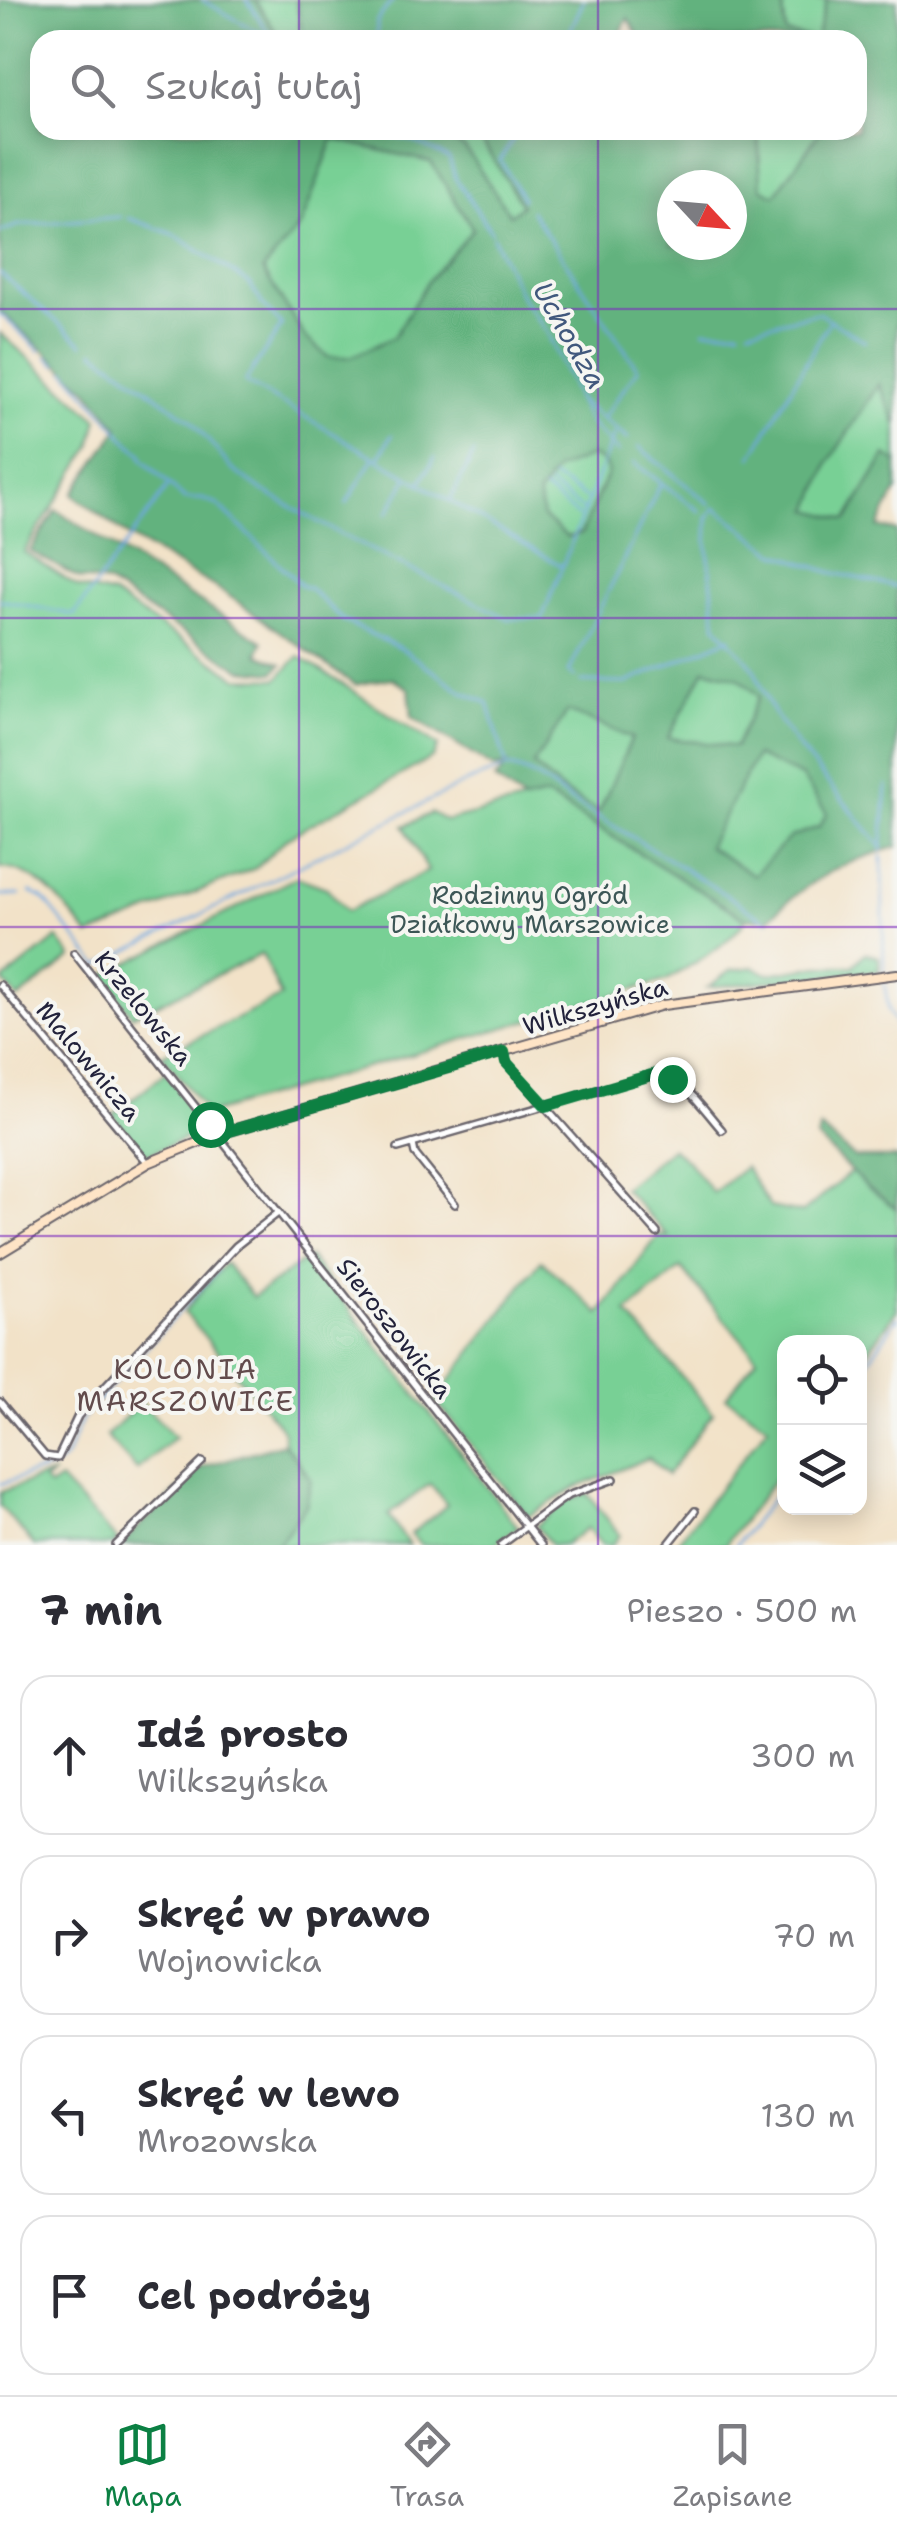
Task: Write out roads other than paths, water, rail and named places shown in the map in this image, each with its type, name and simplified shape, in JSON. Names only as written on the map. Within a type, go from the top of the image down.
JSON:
[{"type":"street","name":"Krzelowska","points":[[74,953],[219,1134]]},
{"type":"street","name":"Wilkszyńska","points":[[0,1253],[148,1163],[219,1134],[663,1005],[896,977]]},
{"type":"street","name":"Malownicza","points":[[0,984],[148,1163]]},
{"type":"street","points":[[504,1052],[506,1062],[657,1233]]},
{"type":"street","points":[[398,1148],[661,1074],[682,1085],[722,1130]]},
{"type":"street","name":"Sieroszowicka","points":[[219,1134],[541,1545]]},
{"type":"street","points":[[412,1144],[415,1154],[455,1204]]},
{"type":"street","points":[[0,1402],[45,1456],[58,1458],[78,1416],[93,1398],[224,1258],[278,1213]]},
{"type":"street","points":[[116,1545],[202,1462]]},
{"type":"street","points":[[501,1545],[567,1496],[614,1478]]},
{"type":"street","points":[[668,1545],[695,1511]]},
{"type":"waterway","name":"Uchodza","points":[[202,0],[254,30]]},
{"type":"waterway","points":[[247,0],[266,30]]},
{"type":"waterway","points":[[377,30],[377,20],[393,0]]},
{"type":"waterway","points":[[570,30],[584,0]]},
{"type":"waterway","name":"Uchodza","points":[[410,140],[449,158],[456,179],[492,233]]},
{"type":"waterway","points":[[513,140],[500,160],[523,199]]},
{"type":"waterway","points":[[531,211],[638,369],[602,419]]},
{"type":"waterway","points":[[0,232],[19,225],[120,217]]},
{"type":"waterway","points":[[128,218],[173,234],[249,283],[282,325],[245,382],[562,566]]},
{"type":"waterway","name":"Uchodza","points":[[493,237],[522,298],[547,332],[578,400],[628,439]]},
{"type":"waterway","points":[[0,273],[83,344]]},
{"type":"waterway","points":[[749,329],[818,313],[865,341]]},
{"type":"waterway","points":[[0,314],[40,351]]},
{"type":"waterway","points":[[752,457],[830,320]]},
{"type":"waterway","points":[[704,330],[740,330]]},
{"type":"waterway","points":[[94,351],[192,421],[232,469],[261,490],[509,619],[542,618],[616,430]]},
{"type":"waterway","points":[[47,357],[57,365]]},
{"type":"waterway","points":[[66,371],[144,461],[185,499],[202,499],[218,505],[344,621],[402,649],[463,692],[488,703],[507,767],[536,777],[767,921]]},
{"type":"waterway","points":[[579,402],[589,422],[618,452]]},
{"type":"waterway","points":[[378,459],[392,435]]},
{"type":"waterway","name":"Uchodza","points":[[639,447],[710,504]]},
{"type":"waterway","points":[[450,501],[474,453]]},
{"type":"waterway","points":[[421,482],[435,457]]},
{"type":"waterway","points":[[346,504],[374,458]]},
{"type":"waterway","points":[[634,463],[700,511]]},
{"type":"waterway","points":[[387,514],[408,477]]},
{"type":"waterway","points":[[553,478],[586,498]]},
{"type":"waterway","points":[[575,677],[569,672],[661,483]]},
{"type":"waterway","points":[[0,600],[74,615],[169,485]]},
{"type":"waterway","points":[[549,485],[583,510]]},
{"type":"waterway","points":[[544,489],[578,516]]},
{"type":"waterway","points":[[882,847],[798,747],[773,712],[753,667],[716,625],[708,518],[715,507],[775,553],[830,572],[897,587]]},
{"type":"waterway","points":[[581,682],[626,683],[730,638]]},
{"type":"waterway","points":[[896,715],[897,711]]},
{"type":"waterway","points":[[30,892],[43,898],[98,966],[467,782],[505,768]]},
{"type":"waterway","points":[[882,851],[887,785]]},
{"type":"waterway","points":[[882,856],[884,971]]},
{"type":"waterway","points":[[0,895],[20,895]]},
{"type":"waterway","points":[[884,981],[889,1012],[897,1026]]},
{"type":"waterway","points":[[57,1465],[66,1457],[82,1419],[217,1270]]},
{"type":"waterway","points":[[867,1363],[897,1318]]},
{"type":"waterway","points":[[0,1484],[53,1467]]},
{"type":"waterway","points":[[736,1545],[777,1493]]},
{"type":"district","name":"KOLONIA MARSZOWICE","points":[[186,1385]]},
{"type":"park label","name":"Rodzinny Ogród Działkowy Marszowice","points":[[530,910]]}]
